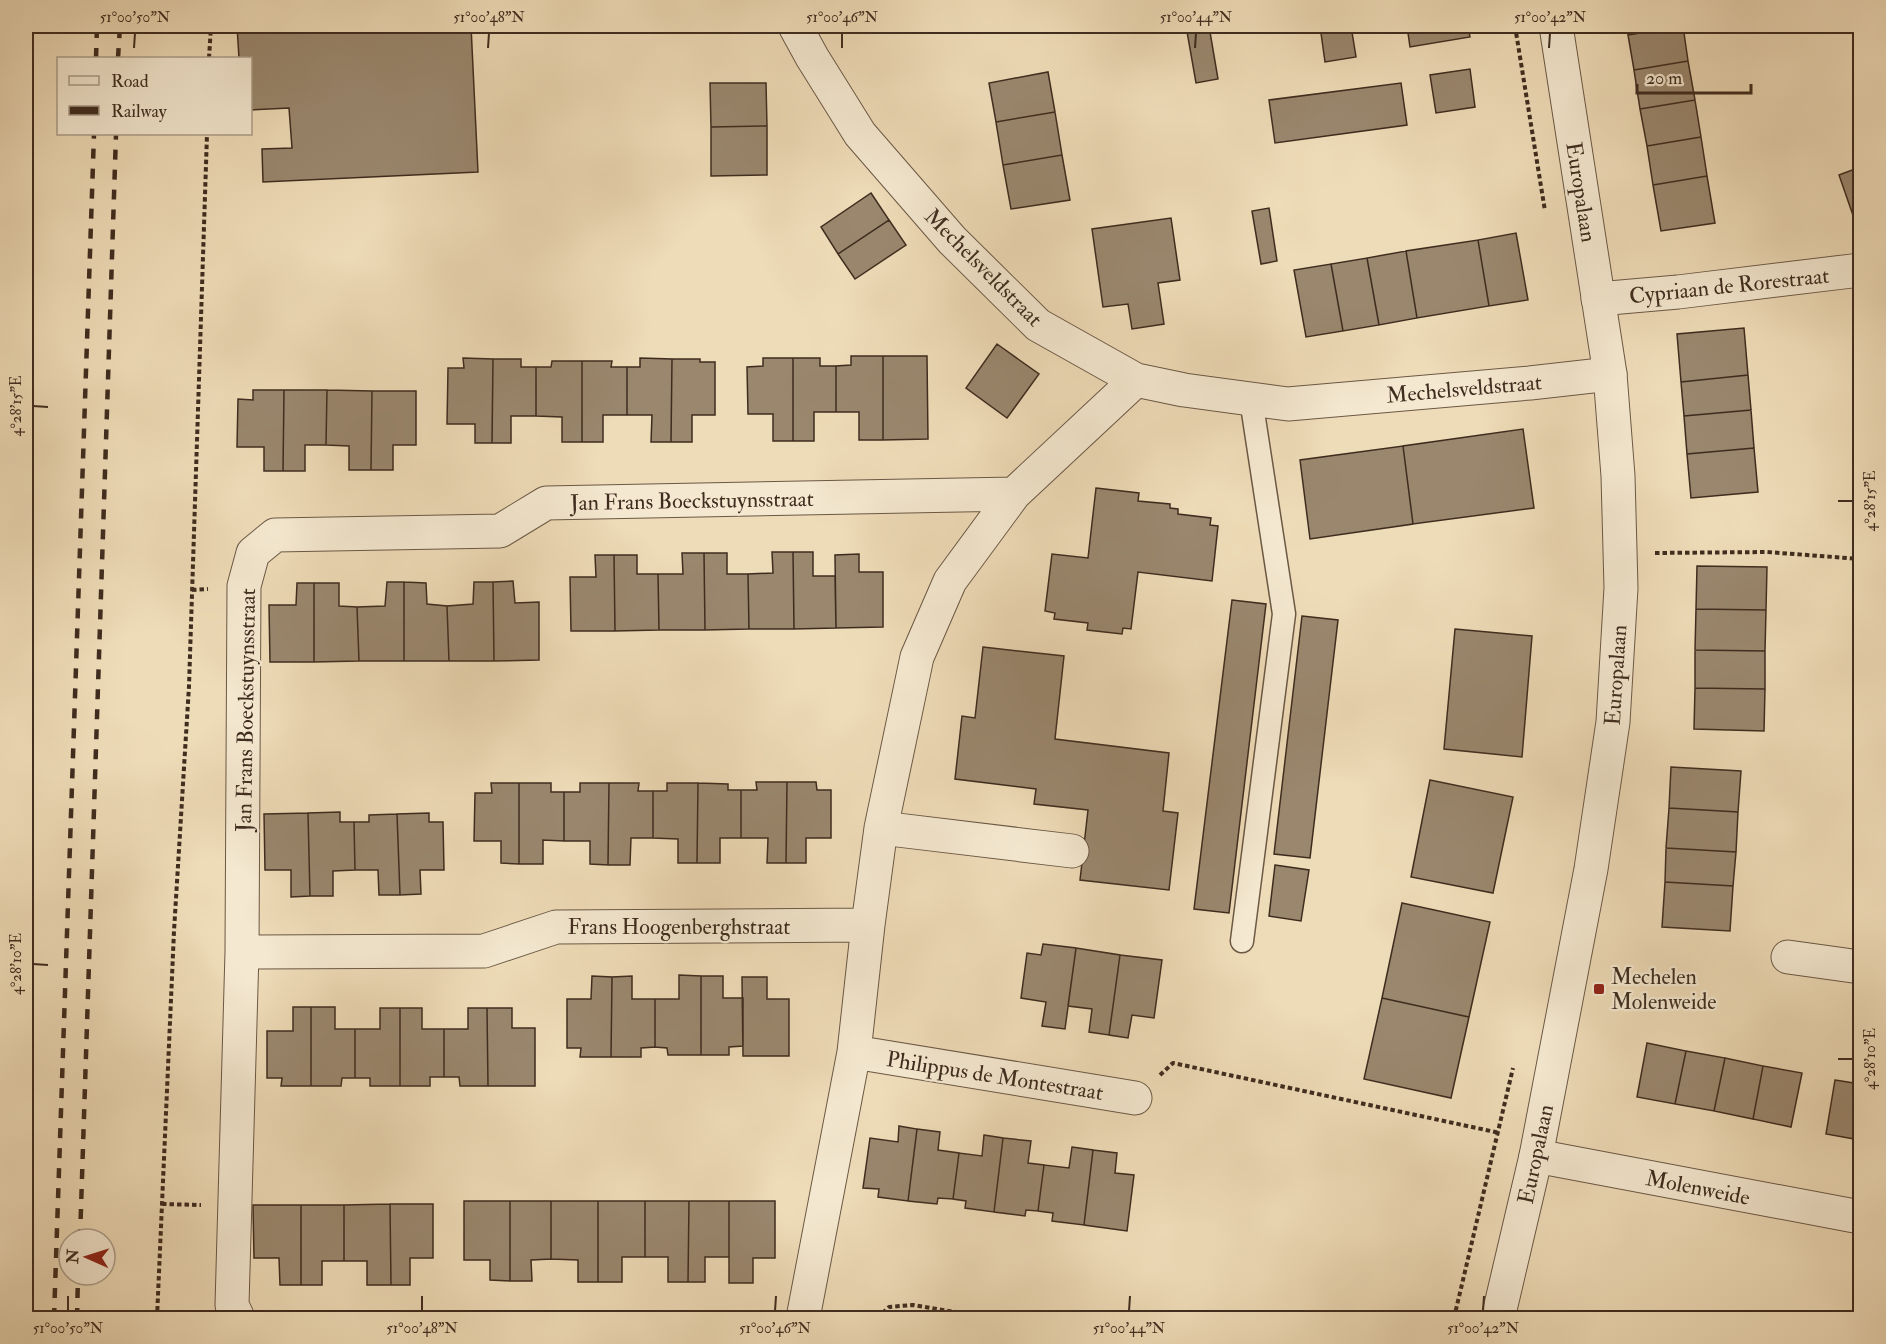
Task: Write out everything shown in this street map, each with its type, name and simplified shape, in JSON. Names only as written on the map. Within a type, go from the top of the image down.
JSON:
[{"type":"street","name":"Mechelsveldstraat","points":[[795,26],[860,134],[952,240],[1038,325],[1136,380],[1184,390],[1288,404],[1610,374]]},
{"type":"street","name":"Europalaan","points":[[1498,1318],[1539,1143],[1591,869],[1612,722],[1622,588],[1618,476],[1610,374],[1556,26]]},
{"type":"street","name":"Cypriaan de Rorestraat","points":[[1598,299],[1678,292],[1860,270]]},
{"type":"street","name":"Philippus de Montestraat","points":[[804,1318],[854,1052],[868,925],[882,828],[917,657],[951,581],[1014,494],[1136,380]]},
{"type":"street","name":"Jan Frans Boeckstuynsstraat","points":[[238,1318],[232,1305],[243,951],[244,586],[253,553],[275,535],[500,531],[546,503],[1014,494]]},
{"type":"street","points":[[882,828],[1072,851]]},
{"type":"street","name":"Frans Hoogenberghstraat","points":[[243,951],[484,951],[556,927],[868,925]]},
{"type":"street","points":[[1788,957],[1860,967]]},
{"type":"street","name":"Philippus de Montestraat","points":[[854,1052],[1136,1098]]},
{"type":"street","name":"Molenweide","points":[[1539,1143],[1860,1217]]},
{"type":"lane","points":[[1242,941],[1284,614],[1251,399]]},
{"type":"path","points":[[209,57],[211,26]]},
{"type":"path","points":[[1515,26],[1545,213]]},
{"type":"path","points":[[157,1318],[173,942],[189,686],[207,135]]},
{"type":"path","points":[[1620,553],[1767,552],[1860,559]]},
{"type":"path","points":[[1136,1098],[1173,1063],[1513,1135],[1539,1143]]},
{"type":"path","points":[[1454,1318],[1513,1066]]},
{"type":"path","points":[[877,1318],[890,1307],[913,1305],[992,1318]]},
{"type":"building","points":[[237,26],[471,26],[478,172],[263,182],[262,149],[292,148],[289,108],[252,110],[252,57],[239,57]]},
{"type":"building","points":[[1186,26],[1209,26],[1218,79],[1196,83]]},
{"type":"building","points":[[1320,26],[1351,26],[1356,57],[1325,62]]},
{"type":"building","points":[[1407,26],[1468,26],[1470,37],[1410,47]]},
{"type":"building","points":[[1627,26],[1683,26],[1628,35]]},
{"type":"building","points":[[1683,26],[1688,61],[1634,70],[1628,35]]},
{"type":"building","points":[[1688,61],[1695,100],[1640,109],[1634,70]]},
{"type":"building","points":[[1470,69],[1475,107],[1436,113],[1430,75]]},
{"type":"building","points":[[1048,72],[1055,112],[996,122],[989,83]]},
{"type":"building","points":[[710,83],[766,83],[767,126],[711,127]]},
{"type":"building","points":[[1401,83],[1407,125],[1275,143],[1269,100]]},
{"type":"building","points":[[1695,100],[1701,137],[1647,146],[1640,109]]},
{"type":"building","points":[[1055,112],[1062,155],[1003,165],[996,122]]},
{"type":"building","points":[[767,126],[767,175],[711,176],[711,127]]},
{"type":"building","points":[[1701,137],[1707,176],[1653,185],[1647,146]]},
{"type":"building","points":[[1062,155],[1070,200],[1011,209],[1003,165]]},
{"type":"building","points":[[1860,167],[1860,219],[1855,221],[1839,175]]},
{"type":"building","points":[[1707,176],[1715,223],[1661,231],[1653,185]]},
{"type":"building","points":[[871,193],[889,220],[838,254],[821,227]]},
{"type":"building","points":[[1269,208],[1277,261],[1261,264],[1252,211]]},
{"type":"building","points":[[1171,218],[1180,280],[1158,283],[1164,324],[1132,329],[1128,304],[1103,307],[1092,229]]},
{"type":"building","points":[[889,220],[906,245],[855,279],[838,254]]},
{"type":"building","points":[[1516,233],[1528,300],[1489,306],[1478,240]]},
{"type":"building","points":[[1478,240],[1489,306],[1417,318],[1406,251]]},
{"type":"building","points":[[1406,251],[1417,318],[1379,325],[1367,258]]},
{"type":"building","points":[[1367,258],[1379,325],[1343,331],[1331,264]]},
{"type":"building","points":[[1331,264],[1343,331],[1306,337],[1294,270]]},
{"type":"building","points":[[1744,328],[1748,375],[1681,382],[1677,334]]},
{"type":"building","points":[[997,344],[1039,374],[1007,418],[966,388]]},
{"type":"building","points":[[851,356],[883,356],[883,440],[859,440],[859,412],[836,412],[836,366],[851,365]]},
{"type":"building","points":[[883,356],[927,356],[928,439],[883,440]]},
{"type":"building","points":[[463,358],[493,359],[492,443],[475,443],[475,424],[447,424],[448,368],[464,368]]},
{"type":"building","points":[[640,358],[672,359],[671,442],[651,442],[652,415],[627,415],[627,367],[640,367]]},
{"type":"building","points":[[763,358],[793,358],[793,441],[773,441],[773,414],[748,414],[747,367],[763,366]]},
{"type":"building","points":[[793,358],[820,358],[820,366],[836,366],[836,412],[814,412],[814,441],[793,441]]},
{"type":"building","points":[[493,359],[521,359],[521,367],[536,367],[536,416],[511,416],[511,443],[492,443]]},
{"type":"building","points":[[672,359],[700,359],[700,362],[715,362],[715,415],[692,415],[692,442],[671,442]]},
{"type":"building","points":[[552,361],[582,361],[582,442],[562,442],[562,417],[536,416],[536,367],[551,367]]},
{"type":"building","points":[[582,361],[612,361],[611,367],[627,367],[627,415],[603,415],[603,442],[582,442]]},
{"type":"building","points":[[1748,375],[1751,410],[1684,416],[1681,382]]},
{"type":"building","points":[[253,390],[284,390],[283,471],[264,471],[264,447],[237,447],[238,399],[253,400]]},
{"type":"building","points":[[284,390],[327,390],[326,445],[305,445],[305,471],[283,471]]},
{"type":"building","points":[[327,390],[372,391],[371,470],[349,470],[349,446],[326,445]]},
{"type":"building","points":[[372,391],[416,391],[416,445],[393,445],[393,470],[371,470]]},
{"type":"building","points":[[1751,410],[1754,448],[1687,454],[1684,416]]},
{"type":"building","points":[[1523,429],[1534,508],[1413,524],[1403,446]]},
{"type":"building","points":[[1403,446],[1413,524],[1310,539],[1300,460]]},
{"type":"building","points":[[1754,448],[1758,492],[1691,498],[1687,454]]},
{"type":"building","points":[[1096,488],[1139,493],[1138,501],[1170,504],[1170,508],[1178,509],[1178,514],[1211,518],[1210,525],[1218,526],[1212,581],[1138,572],[1131,629],[1123,628],[1122,634],[1087,630],[1088,623],[1054,619],[1055,613],[1045,611],[1052,554],[1088,558]]},
{"type":"building","points":[[772,552],[793,552],[794,629],[749,629],[748,574],[773,573]]},
{"type":"building","points":[[793,552],[813,552],[813,576],[835,576],[836,628],[794,629]]},
{"type":"building","points":[[682,553],[704,553],[705,630],[659,630],[658,574],[683,574]]},
{"type":"building","points":[[704,553],[727,553],[727,574],[748,574],[749,629],[705,630]]},
{"type":"building","points":[[859,554],[859,572],[883,572],[883,627],[836,628],[835,555]]},
{"type":"building","points":[[595,555],[614,555],[615,631],[571,631],[570,577],[596,577]]},
{"type":"building","points":[[614,555],[637,555],[637,574],[658,574],[659,630],[615,631]]},
{"type":"building","points":[[1697,566],[1767,567],[1766,610],[1696,609]]},
{"type":"building","points":[[513,581],[515,603],[539,602],[539,660],[494,661],[493,582]]},
{"type":"building","points":[[387,582],[404,582],[404,661],[359,661],[357,607],[385,606]]},
{"type":"building","points":[[404,582],[426,583],[427,604],[447,606],[449,661],[404,661]]},
{"type":"building","points":[[474,582],[493,582],[494,661],[449,661],[447,606],[473,604]]},
{"type":"building","points":[[297,583],[314,583],[314,662],[270,662],[269,605],[296,605]]},
{"type":"building","points":[[314,583],[339,583],[339,606],[357,607],[359,661],[314,662]]},
{"type":"building","points":[[1232,600],[1266,604],[1229,913],[1194,909]]},
{"type":"building","points":[[1696,609],[1766,610],[1765,651],[1695,650]]},
{"type":"building","points":[[1302,616],[1338,620],[1310,858],[1274,854]]},
{"type":"building","points":[[1455,629],[1532,636],[1522,757],[1444,749]]},
{"type":"building","points":[[983,647],[1064,656],[1055,739],[1169,753],[1163,811],[1178,813],[1169,890],[1080,880],[1088,810],[1034,804],[1036,789],[955,779],[962,716],[975,718]]},
{"type":"building","points":[[1695,650],[1765,651],[1765,689],[1695,688]]},
{"type":"building","points":[[1695,688],[1765,689],[1764,731],[1694,729]]},
{"type":"building","points":[[1671,767],[1741,771],[1738,812],[1669,808]]},
{"type":"building","points":[[1430,780],[1513,797],[1493,893],[1411,877]]},
{"type":"building","points":[[756,782],[787,782],[786,863],[767,863],[768,838],[741,838],[741,790],[757,790]]},
{"type":"building","points":[[787,782],[816,782],[817,790],[831,790],[831,838],[806,838],[806,863],[786,863]]},
{"type":"building","points":[[491,783],[519,783],[519,864],[501,863],[501,841],[474,841],[475,793],[492,793]]},
{"type":"building","points":[[519,783],[551,783],[551,792],[564,792],[564,841],[543,840],[543,864],[519,864]]},
{"type":"building","points":[[580,783],[609,783],[608,865],[590,864],[590,841],[564,841],[564,792],[580,792]]},
{"type":"building","points":[[609,783],[639,783],[638,791],[653,791],[653,838],[631,838],[630,865],[608,865]]},
{"type":"building","points":[[667,783],[698,783],[697,863],[678,863],[678,839],[653,838],[653,791],[667,791]]},
{"type":"building","points":[[698,783],[728,784],[728,790],[741,790],[741,838],[720,838],[720,863],[697,863]]},
{"type":"building","points":[[1669,808],[1738,812],[1736,852],[1666,848]]},
{"type":"building","points":[[340,812],[340,822],[354,822],[355,870],[333,871],[333,896],[310,896],[308,813]]},
{"type":"building","points":[[308,813],[310,896],[291,897],[291,870],[265,870],[264,814]]},
{"type":"building","points":[[429,813],[429,822],[443,822],[444,870],[420,870],[421,894],[400,895],[397,814]]},
{"type":"building","points":[[397,814],[400,895],[379,895],[378,870],[355,870],[354,822],[369,822],[369,815]]},
{"type":"building","points":[[1666,848],[1736,852],[1733,886],[1665,882]]},
{"type":"building","points":[[1275,865],[1309,870],[1301,921],[1269,916]]},
{"type":"building","points":[[1665,882],[1733,886],[1730,931],[1662,927]]},
{"type":"building","points":[[1402,903],[1490,922],[1469,1017],[1382,998]]},
{"type":"building","points":[[1043,944],[1076,948],[1065,1029],[1042,1026],[1046,1002],[1021,998],[1027,953],[1041,955]]},
{"type":"building","points":[[1076,948],[1120,955],[1109,1035],[1089,1032],[1092,1009],[1068,1006]]},
{"type":"building","points":[[1120,955],[1162,960],[1154,1018],[1132,1015],[1128,1038],[1109,1035]]},
{"type":"building","points":[[679,975],[701,976],[701,1055],[668,1055],[667,1048],[655,1047],[655,999],[679,999]]},
{"type":"building","points":[[592,976],[612,977],[611,1057],[580,1057],[581,1048],[567,1048],[567,999],[591,999]]},
{"type":"building","points":[[632,976],[632,999],[655,999],[655,1047],[641,1048],[641,1057],[611,1057],[612,977]]},
{"type":"building","points":[[701,976],[723,976],[723,998],[743,998],[743,1046],[729,1047],[729,1055],[701,1055]]},
{"type":"building","points":[[742,977],[767,977],[767,999],[789,999],[789,1056],[743,1056]]},
{"type":"building","points":[[1382,998],[1469,1017],[1451,1098],[1364,1079]]},
{"type":"building","points":[[293,1007],[311,1007],[311,1086],[281,1086],[282,1078],[267,1078],[267,1031],[293,1031]]},
{"type":"building","points":[[311,1007],[335,1007],[335,1029],[355,1029],[355,1078],[342,1078],[341,1086],[311,1086]]},
{"type":"building","points":[[380,1008],[400,1008],[400,1086],[370,1086],[370,1078],[355,1078],[355,1029],[380,1029]]},
{"type":"building","points":[[400,1008],[422,1008],[422,1029],[444,1029],[444,1077],[430,1077],[430,1086],[400,1086]]},
{"type":"building","points":[[468,1008],[487,1008],[488,1086],[460,1086],[459,1077],[444,1077],[444,1029],[468,1029]]},
{"type":"building","points":[[487,1008],[512,1008],[512,1028],[535,1028],[535,1086],[488,1086]]},
{"type":"building","points":[[1647,1043],[1686,1051],[1675,1104],[1637,1097]]},
{"type":"building","points":[[1686,1051],[1725,1058],[1714,1111],[1675,1104]]},
{"type":"building","points":[[1725,1058],[1763,1066],[1753,1119],[1714,1111]]},
{"type":"building","points":[[1763,1066],[1802,1073],[1791,1127],[1753,1119]]},
{"type":"building","points":[[1835,1080],[1860,1084],[1860,1140],[1826,1134]]},
{"type":"building","points":[[899,1126],[917,1129],[908,1201],[878,1197],[879,1189],[863,1188],[870,1138],[898,1142]]},
{"type":"building","points":[[917,1129],[940,1132],[938,1150],[959,1153],[953,1199],[938,1198],[937,1204],[908,1201]]},
{"type":"building","points":[[984,1135],[1003,1138],[994,1212],[965,1208],[966,1201],[953,1199],[959,1153],[982,1156]]},
{"type":"building","points":[[1003,1138],[1031,1141],[1028,1163],[1044,1165],[1038,1211],[1026,1210],[1025,1216],[994,1212]]},
{"type":"building","points":[[1072,1147],[1093,1150],[1084,1225],[1052,1221],[1053,1213],[1038,1211],[1044,1165],[1069,1168]]},
{"type":"building","points":[[1093,1150],[1117,1153],[1115,1173],[1134,1175],[1127,1231],[1084,1225]]},
{"type":"building","points":[[464,1201],[510,1201],[510,1281],[490,1280],[490,1260],[464,1260]]},
{"type":"building","points":[[510,1201],[551,1201],[551,1259],[531,1260],[532,1281],[510,1281]]},
{"type":"building","points":[[551,1201],[598,1201],[598,1282],[578,1282],[578,1260],[551,1259]]},
{"type":"building","points":[[598,1201],[645,1201],[645,1257],[622,1257],[622,1282],[598,1282]]},
{"type":"building","points":[[645,1201],[689,1201],[688,1282],[668,1282],[668,1257],[645,1257]]},
{"type":"building","points":[[689,1201],[729,1201],[729,1257],[705,1257],[705,1282],[688,1282]]},
{"type":"building","points":[[729,1201],[775,1201],[775,1258],[753,1258],[753,1283],[729,1283]]},
{"type":"building","points":[[390,1204],[433,1204],[433,1258],[410,1258],[410,1285],[391,1285]]},
{"type":"building","points":[[390,1204],[391,1285],[367,1285],[367,1261],[344,1261],[344,1205]]},
{"type":"building","points":[[253,1205],[301,1205],[301,1285],[280,1285],[279,1258],[254,1258]]},
{"type":"building","points":[[301,1205],[344,1205],[344,1261],[322,1261],[322,1285],[301,1285]]},
{"type":"railway","points":[[96,57],[97,26]]},
{"type":"railway","points":[[118,57],[120,26]]},
{"type":"railway","points":[[54,1318],[94,135]]},
{"type":"railway","points":[[80,1227],[116,135]]},
{"type":"railway","points":[[77,1318],[78,1287]]},
{"type":"place","name":"Mechelen Molenweide","points":[[1599,989]]}]
